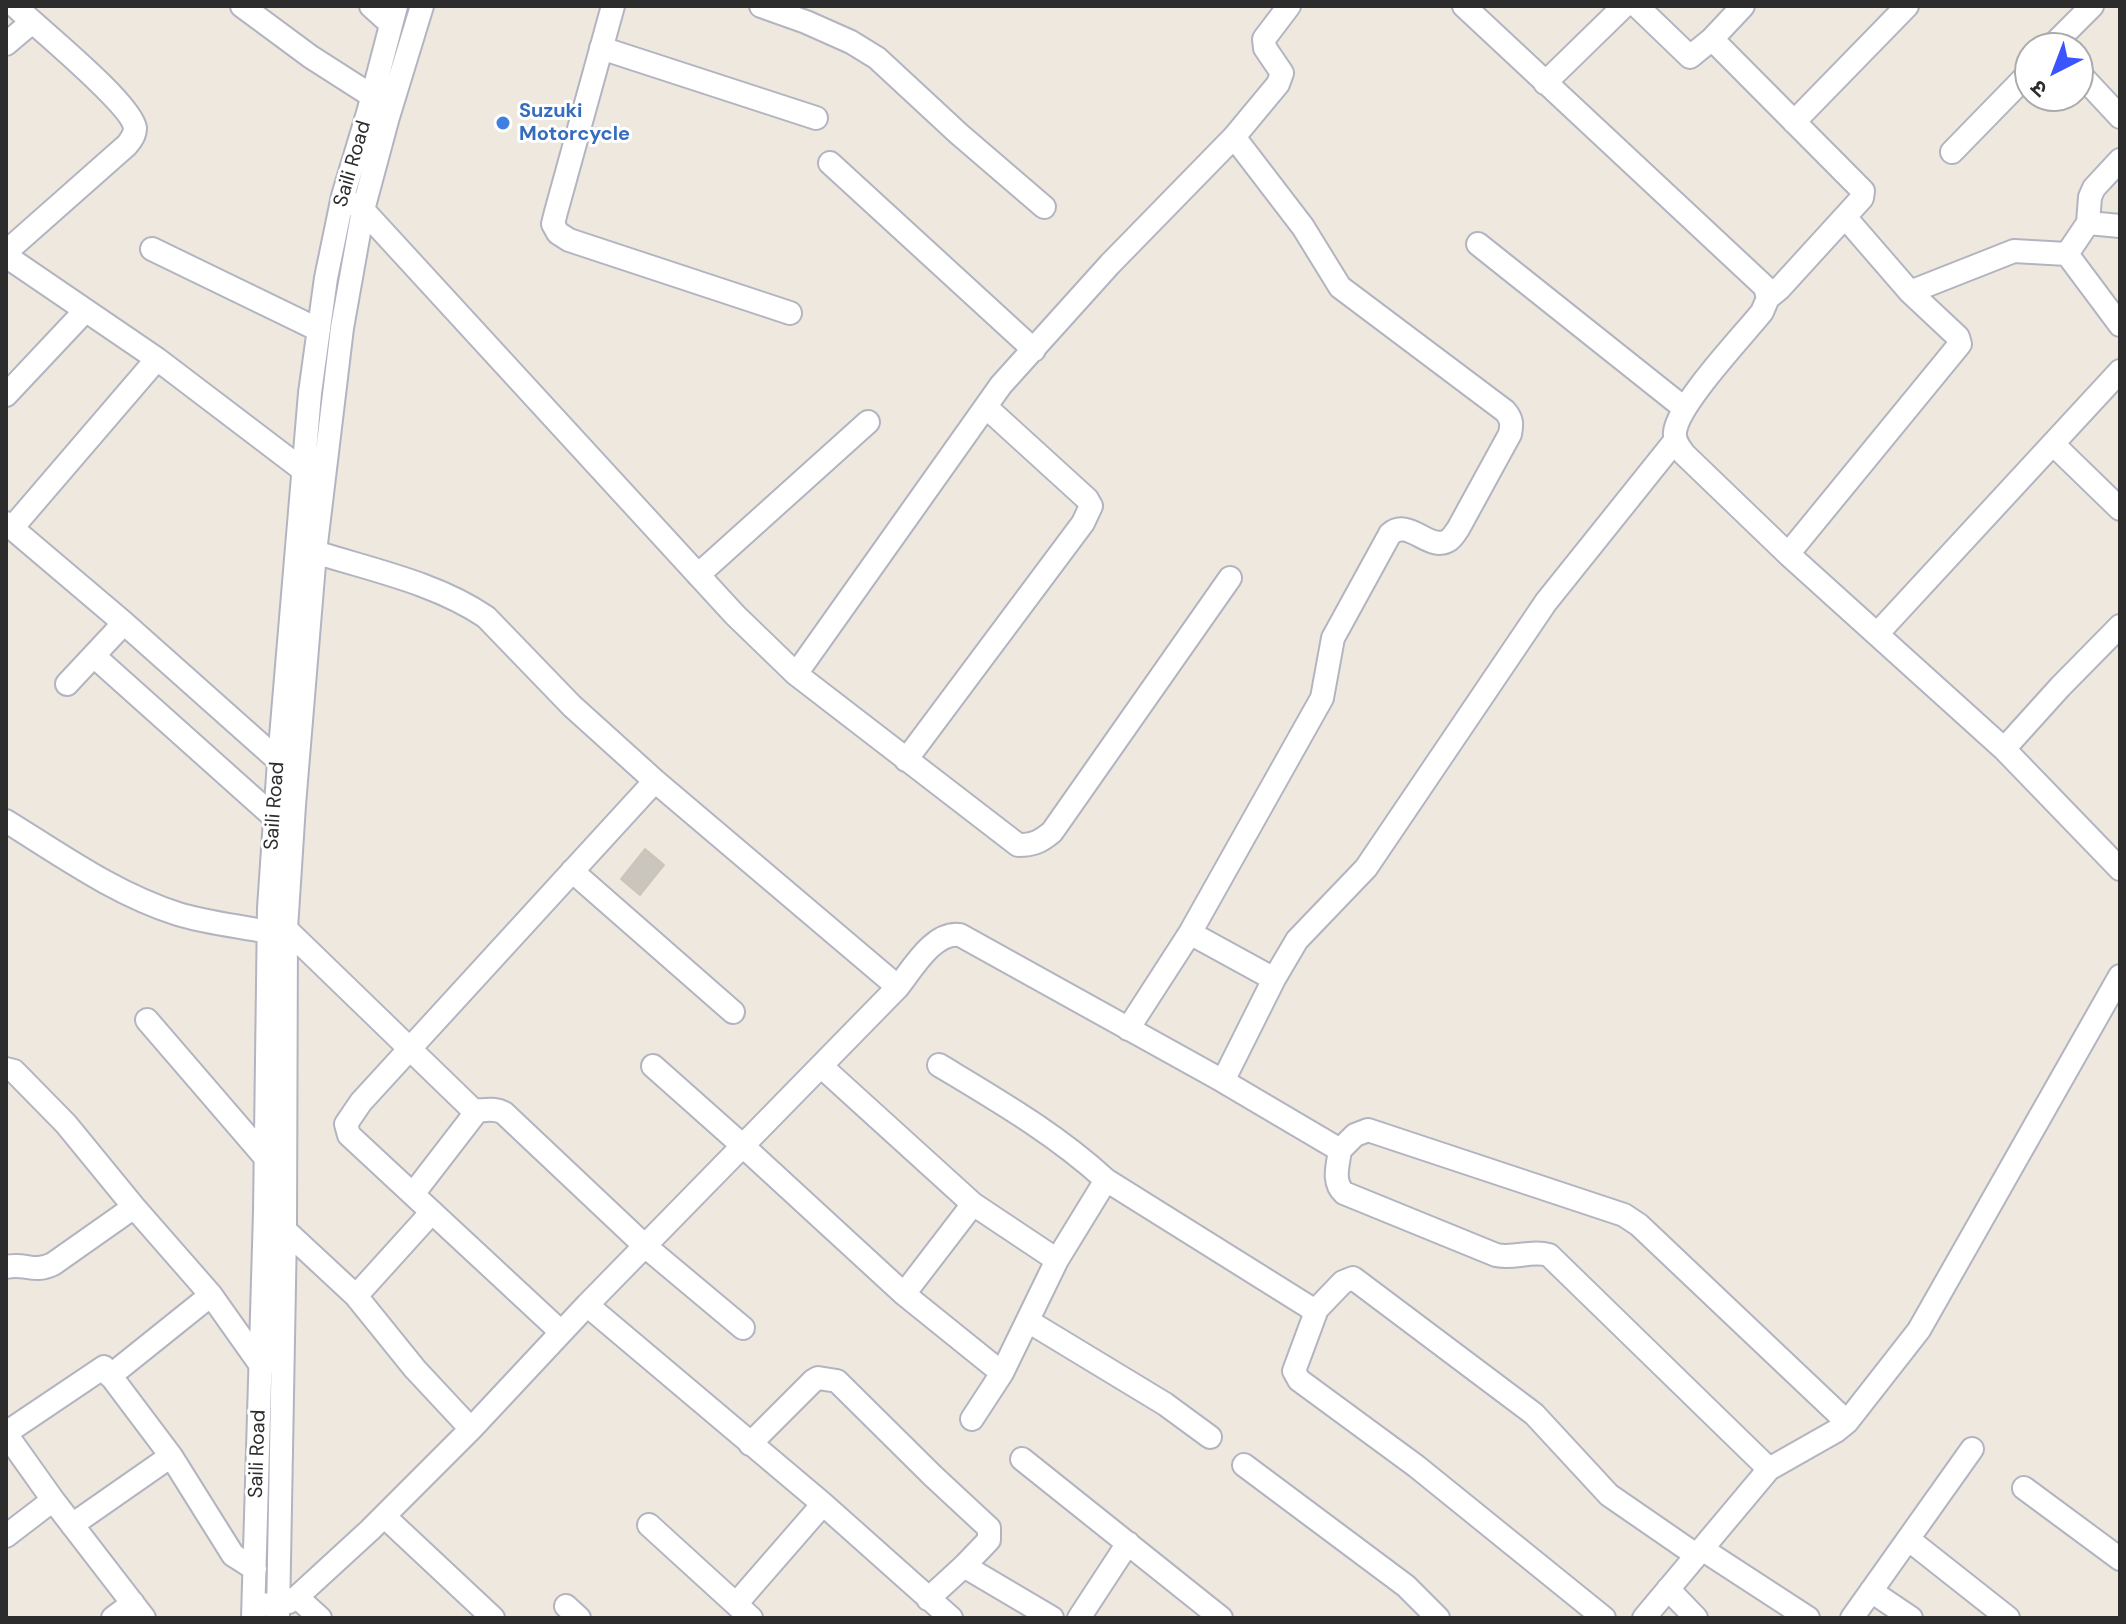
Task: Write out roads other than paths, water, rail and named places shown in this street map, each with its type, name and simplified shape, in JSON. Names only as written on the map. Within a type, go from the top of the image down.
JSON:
[{"type":"street","points":[[15,6],[114,96],[129,113],[135,131],[127,145],[6,254],[157,359],[303,470]]},
{"type":"street","points":[[242,6],[311,57],[372,96]]},
{"type":"street","points":[[371,6],[394,15]]},
{"type":"street","points":[[284,1606],[282,1376],[285,1230],[277,931],[294,805],[315,552],[342,328],[363,210],[422,6]]},
{"type":"street","points":[[613,6],[553,224],[558,233],[569,240],[790,313]]},
{"type":"street","points":[[761,6],[851,42],[877,58],[1044,207]]},
{"type":"street","points":[[796,674],[1001,385],[1110,264],[1234,137],[1282,77],[1265,48],[1264,39],[1289,6]]},
{"type":"street","points":[[1464,6],[1757,277],[1765,287],[1768,298]]},
{"type":"street","points":[[1545,83],[1624,6]]},
{"type":"street","points":[[1637,6],[1687,56],[1693,56],[1743,6]]},
{"type":"street","points":[[1794,122],[1907,6]]},
{"type":"street","points":[[2066,32],[2092,6]]},
{"type":"street","name":"Saili Road","points":[[253,1612],[265,1157],[277,931],[274,817],[303,470],[326,278],[343,196],[394,15]]},
{"type":"street","points":[[6,44],[32,22]]},
{"type":"street","points":[[1223,1081],[1297,940],[1366,868],[1546,602],[1675,441],[1677,423],[1684,408],[1762,312],[1768,298],[1862,198],[1863,191],[1712,39]]},
{"type":"street","points":[[601,48],[816,118]]},
{"type":"street","points":[[1952,152],[2014,88]]},
{"type":"street","points":[[2094,89],[2120,117]]},
{"type":"street","points":[[1128,1029],[1190,933],[1322,698],[1333,638],[1390,534],[1401,528],[1437,542],[1449,540],[1510,434],[1512,424],[1505,411],[1340,287],[1303,227],[1234,137]]},
{"type":"street","points":[[2067,254],[2088,223],[2090,197],[2094,188],[2120,160]]},
{"type":"street","points":[[830,163],[1034,350]]},
{"type":"street","points":[[343,196],[363,210],[735,615],[796,674],[1018,845],[1040,842],[1052,832],[1230,578]]},
{"type":"street","points":[[1788,554],[1960,344],[1958,337],[1910,292],[1845,217]]},
{"type":"street","points":[[2088,223],[2120,226]]},
{"type":"street","points":[[1478,244],[1684,408]]},
{"type":"street","points":[[152,249],[319,330]]},
{"type":"street","points":[[1910,292],[2014,251],[2067,254]]},
{"type":"street","points":[[2067,254],[2120,325]]},
{"type":"street","points":[[6,395],[85,311]]},
{"type":"street","points":[[157,359],[9,525],[279,761]]},
{"type":"street","points":[[1877,634],[2120,371]]},
{"type":"street","points":[[906,760],[1083,523],[1091,506],[986,407]]},
{"type":"street","points":[[698,575],[868,422]]},
{"type":"street","points":[[1675,441],[1684,454],[1788,554],[2004,749],[2120,869]]},
{"type":"street","points":[[2053,444],[2120,509]]},
{"type":"street","points":[[315,552],[419,585],[486,617],[572,706],[655,781],[898,987]]},
{"type":"street","points":[[67,684],[124,623]]},
{"type":"street","points":[[2004,749],[2120,626]]},
{"type":"street","points":[[94,656],[274,817]]},
{"type":"street","points":[[561,1332],[346,1129],[348,1119],[361,1102],[655,781]]},
{"type":"street","points":[[6,821],[100,880],[132,896],[179,914],[277,931],[472,1109],[493,1108],[504,1113],[645,1246],[743,1328]]},
{"type":"street","points":[[572,871],[733,1012]]},
{"type":"street","points":[[1190,933],[1274,979]]},
{"type":"street","points":[[284,1606],[384,1516],[471,1429],[587,1305],[898,987],[936,941],[951,934],[960,935],[1223,1081],[1340,1150]]},
{"type":"street","points":[[1644,1618],[1769,1469],[1847,1422],[1919,1330],[2113,1004],[2120,976]]},
{"type":"street","points":[[147,1020],[265,1157]]},
{"type":"street","points":[[939,1065],[1033,1122],[1086,1161],[1106,1180],[1309,1307],[1317,1309]]},
{"type":"street","points":[[653,1066],[904,1294],[1002,1373]]},
{"type":"street","points":[[821,1066],[973,1204],[1057,1260]]},
{"type":"street","points":[[6,1069],[14,1071],[66,1124],[211,1295],[261,1366],[282,1376]]},
{"type":"street","points":[[413,1194],[477,1111]]},
{"type":"street","points":[[1769,1469],[1549,1255],[1539,1252],[1504,1257],[1496,1255],[1344,1193],[1338,1187],[1336,1178],[1340,1150],[1355,1135],[1368,1130],[1624,1215],[1639,1225],[1847,1422]]},
{"type":"street","points":[[972,1419],[1002,1373],[1057,1260],[1106,1180]]},
{"type":"street","points":[[904,1294],[973,1204]]},
{"type":"street","points":[[6,1267],[43,1269],[134,1207]]},
{"type":"street","points":[[356,1296],[432,1212]]},
{"type":"street","points":[[285,1230],[356,1296],[415,1369],[471,1429]]},
{"type":"street","points":[[1604,1618],[1416,1466],[1299,1380],[1294,1371],[1317,1309],[1343,1282],[1353,1278],[1534,1414],[1609,1495],[1808,1618]]},
{"type":"street","points":[[110,1376],[211,1295]]},
{"type":"street","points":[[587,1305],[823,1504],[951,1618]]},
{"type":"street","points":[[1028,1321],[1165,1404],[1210,1437]]},
{"type":"street","points":[[113,1618],[138,1611],[6,1433],[104,1367],[171,1456],[233,1555],[255,1569]]},
{"type":"street","points":[[750,1444],[813,1381],[818,1378],[837,1381],[989,1528],[989,1540],[928,1599]]},
{"type":"street","points":[[1852,1618],[1972,1449]]},
{"type":"street","points":[[72,1525],[171,1456]]},
{"type":"street","points":[[1022,1459],[1221,1618]]},
{"type":"street","points":[[1244,1465],[1406,1586],[1438,1618]]},
{"type":"street","points":[[2024,1488],[2120,1559]]},
{"type":"street","points":[[6,1536],[53,1500]]},
{"type":"street","points":[[649,1525],[744,1611],[823,1504]]},
{"type":"street","points":[[384,1516],[493,1618]]},
{"type":"street","points":[[1908,1539],[2008,1618]]},
{"type":"street","points":[[1079,1618],[1128,1543]]},
{"type":"street","points":[[964,1566],[1052,1618]]},
{"type":"street","points":[[1668,1589],[1696,1618]]},
{"type":"street","points":[[1871,1591],[1911,1618]]},
{"type":"street","points":[[253,1612],[284,1606],[320,1618]]},
{"type":"place","name":"Suzuki Motorcycle","points":[[503,123]]}]
